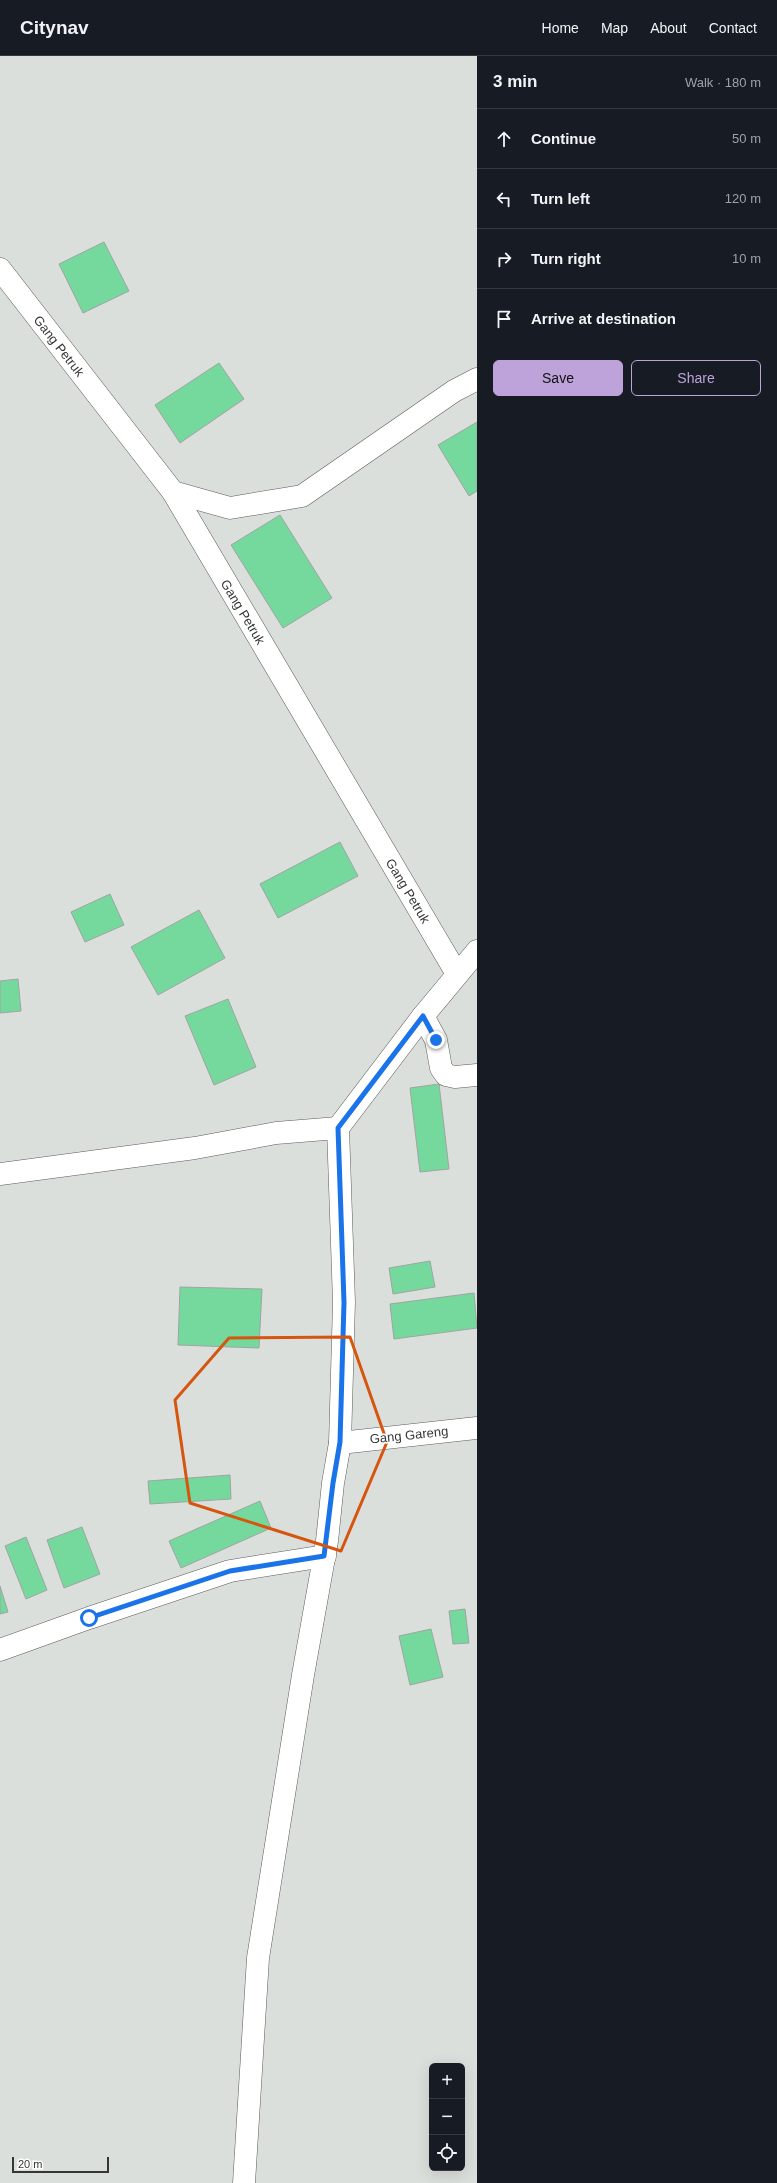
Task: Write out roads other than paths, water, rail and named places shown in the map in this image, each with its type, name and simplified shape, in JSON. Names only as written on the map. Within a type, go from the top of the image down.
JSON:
[{"type":"street","name":"Gang Petruk","points":[[0,269],[173,492],[457,974]]},
{"type":"street","points":[[173,492],[230,508],[302,496],[454,391],[477,379]]},
{"type":"street","points":[[244,2183],[258,1958],[299,1698],[324,1556],[333,1483],[340,1442],[344,1302],[338,1128],[423,1016],[477,951]]},
{"type":"street","points":[[423,1016],[436,1040],[442,1068],[446,1075],[455,1077],[477,1075]]},
{"type":"street","points":[[0,1174],[195,1148],[276,1133],[338,1128]]},
{"type":"street","name":"Gang Gareng","points":[[340,1442],[477,1428]]},
{"type":"street","points":[[0,1650],[89,1618],[230,1571],[324,1556]]}]
